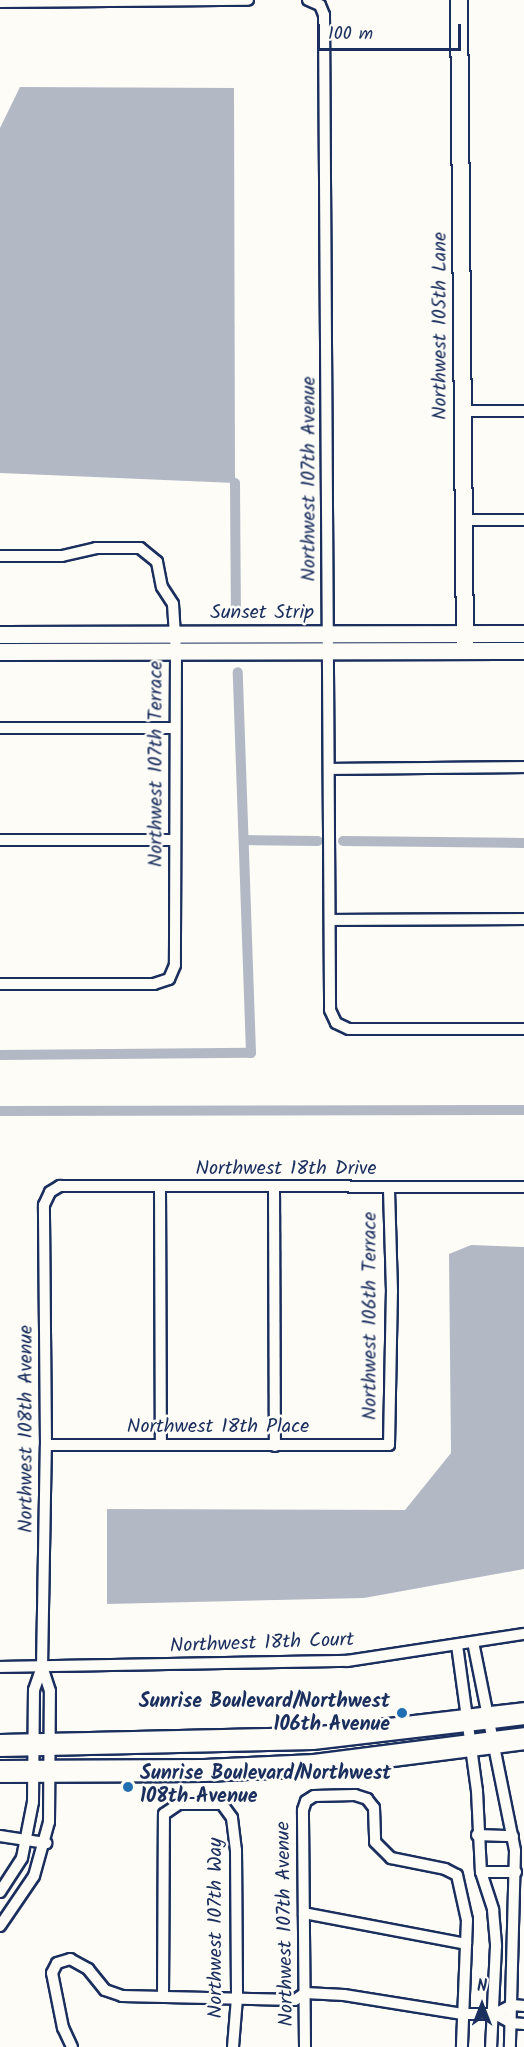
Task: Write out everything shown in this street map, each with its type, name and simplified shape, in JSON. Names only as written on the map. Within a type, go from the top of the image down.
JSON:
[{"type":"highway","points":[[0,1745],[312,1738],[524,1713]]},
{"type":"highway","points":[[0,1771],[314,1765],[524,1738]]},
{"type":"street","points":[[0,2],[248,0]]},
{"type":"street","points":[[308,0],[322,3]]},
{"type":"street","name":"Northwest 105th Lane","points":[[459,0],[465,651]]},
{"type":"street","name":"Northwest 107th Avenue","points":[[322,3],[324,15],[329,634],[330,1010],[336,1023],[349,1029],[524,1029]]},
{"type":"street","points":[[463,411],[524,411]]},
{"type":"street","points":[[463,520],[524,520]]},
{"type":"street","name":"Northwest 107th Terrace","points":[[0,556],[62,556],[96,548],[140,548],[157,562],[162,588],[173,604],[176,634],[175,965],[169,979],[154,984],[0,984]]},
{"type":"street","name":"Sunset Strip","points":[[0,635],[524,634]]},
{"type":"street","name":"Sunset Strip","points":[[0,652],[524,651]]},
{"type":"street","points":[[0,728],[174,728]]},
{"type":"street","points":[[330,769],[524,767]]},
{"type":"street","points":[[0,840],[174,840]]},
{"type":"street","points":[[330,920],[524,919]]},
{"type":"street","name":"Northwest 18th Drive","points":[[50,1192],[60,1186],[524,1187]]},
{"type":"street","points":[[160,1187],[161,1444]]},
{"type":"street","points":[[274,1187],[275,1446]]},
{"type":"street","name":"Northwest 106th Terrace","points":[[389,1187],[389,1445]]},
{"type":"street","name":"Northwest 108th Avenue","points":[[0,1892],[17,1869],[27,1840],[41,1771],[42,1745],[34,1690],[42,1667],[46,1445],[44,1205],[50,1192]]},
{"type":"street","name":"Northwest 18th Place","points":[[46,1445],[389,1445]]},
{"type":"street","name":"Northwest 18th Court","points":[[0,1667],[347,1661],[524,1634]]},
{"type":"street","points":[[473,1642],[477,1720],[481,1744],[477,1791],[477,1835],[481,1872],[493,1910],[496,1946],[495,2014],[491,2047]]},
{"type":"street","points":[[457,1645],[481,1744],[513,1836],[516,1872],[510,2047]]},
{"type":"street","name":"Northwest 108th Avenue","points":[[0,1926],[34,1876],[46,1843],[41,1771],[42,1745],[50,1691],[42,1667]]},
{"type":"street","name":"Northwest 107th Avenue","points":[[305,2047],[303,1810],[306,1801],[314,1796],[355,1795],[367,1799],[374,1808],[375,1842],[391,1858],[445,1869],[458,1875],[467,1920],[466,1944]]},
{"type":"street","name":"Northwest 107th Way","points":[[163,1996],[164,1814],[179,1804],[222,1804],[232,1818],[236,1850],[237,1998],[233,2047]]},
{"type":"street","points":[[477,1835],[513,1836]]},
{"type":"street","points":[[0,1836],[46,1843]]},
{"type":"street","points":[[481,1872],[516,1872]]},
{"type":"street","points":[[304,1912],[466,1944],[462,2047]]},
{"type":"street","points":[[72,2047],[55,1994],[52,1974],[57,1963],[78,1962],[105,1990],[122,1996],[295,2000],[305,1994],[344,1995],[462,2014],[495,2014],[512,2005],[524,2007]]},
{"type":"street","points":[[495,2014],[511,2023],[524,2024]]},
{"type":"shaded area","points":[[20,87],[234,88],[235,483],[0,473],[0,128]]},
{"type":"shaded area","points":[[471,1245],[524,1247],[524,1569],[364,1598],[107,1604],[107,1509],[405,1510],[451,1453],[449,1254]]},
{"type":"waterway","points":[[235,483],[236,613]]},
{"type":"waterway","points":[[0,1055],[251,1053],[238,672]]},
{"type":"waterway","points":[[244,840],[318,841]]},
{"type":"waterway","points":[[343,841],[524,843]]},
{"type":"waterway","points":[[0,1111],[524,1110]]},
{"type":"place","name":"Sunrise Boulevard/Northwest 106th Avenue","points":[[402,1713]]},
{"type":"place","name":"Sunrise Boulevard/Northwest 108th Avenue","points":[[128,1787]]}]
